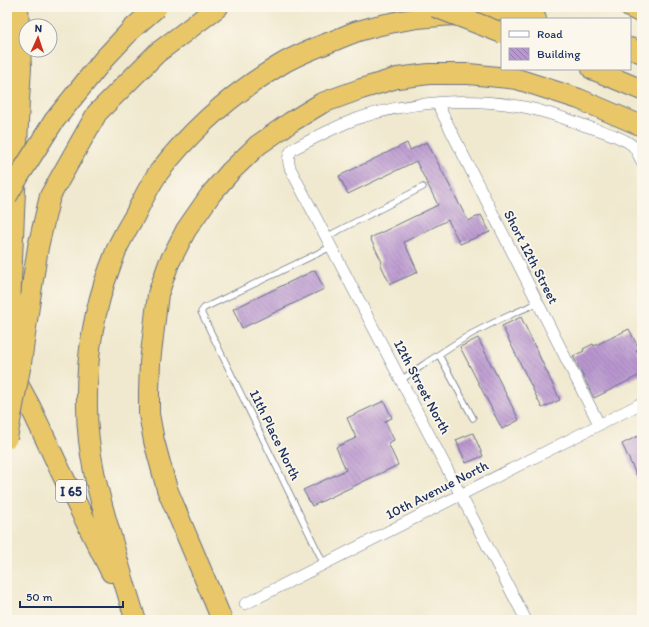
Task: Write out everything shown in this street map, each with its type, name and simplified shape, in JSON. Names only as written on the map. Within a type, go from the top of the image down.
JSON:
[{"type":"highway","points":[[7,35],[18,7]]},
{"type":"highway","points":[[7,386],[18,108],[21,68],[18,7]]},
{"type":"highway","points":[[7,196],[59,115],[103,60],[132,29],[157,7]]},
{"type":"highway","points":[[7,438],[21,363],[38,247],[50,196],[97,114],[157,53],[218,7]]},
{"type":"highway","points":[[435,7],[501,32]]},
{"type":"highway","points":[[629,7],[642,13]]},
{"type":"highway","points":[[135,619],[102,505],[89,447],[86,409],[88,369],[94,324],[103,285],[117,248],[158,173],[216,110],[246,87],[281,64],[316,48],[357,32],[390,24],[431,17],[467,15],[525,18]]},
{"type":"highway","points":[[631,48],[642,53]]},
{"type":"highway","points":[[594,70],[642,90]]},
{"type":"highway","points":[[222,620],[167,489],[154,442],[149,414],[150,362],[158,294],[169,263],[186,230],[211,194],[230,172],[258,145],[291,122],[322,103],[360,89],[397,78],[429,74],[469,74],[517,79],[579,99],[642,126]]},
{"type":"highway","name":"I 65","points":[[7,364],[30,406],[60,472],[135,619]]},
{"type":"street","points":[[437,103],[487,102],[524,107],[551,114],[616,136],[633,146],[642,162]]},
{"type":"street","name":"12th Street North","points":[[437,103],[411,105],[357,119],[332,129],[291,150],[288,158],[290,168],[526,620]]},
{"type":"street","name":"Short 12th Street","points":[[437,103],[599,424]]},
{"type":"street","name":"10th Avenue North","points":[[245,604],[642,403]]},
{"type":"lane","points":[[329,242],[423,187]]},
{"type":"lane","name":"11th Place North","points":[[324,564],[201,312],[204,308],[329,242]]},
{"type":"lane","points":[[401,380],[473,333],[509,315],[538,303]]},
{"type":"lane","points":[[439,355],[473,418]]},
{"type":"building","points":[[427,142],[468,221],[481,215],[490,232],[460,244],[448,220],[404,242],[418,272],[390,284],[380,263],[382,262],[370,238],[438,205],[416,161],[348,194],[339,176],[407,143],[410,150]]},
{"type":"building","points":[[315,270],[324,289],[242,328],[233,309]]},
{"type":"building","points":[[521,317],[560,400],[542,408],[502,326]]},
{"type":"building","points":[[629,329],[639,349],[636,350],[642,362],[642,374],[594,398],[573,356],[584,351],[583,349],[593,344],[594,346]]},
{"type":"building","points":[[478,338],[519,420],[502,429],[460,347]]},
{"type":"building","points":[[384,401],[392,418],[385,421],[394,440],[388,443],[398,465],[312,506],[303,490],[346,470],[336,447],[356,438],[347,418]]},
{"type":"building","points":[[473,433],[483,456],[466,463],[456,440]]},
{"type":"building","points":[[638,436],[642,444],[642,487],[622,444]]}]
